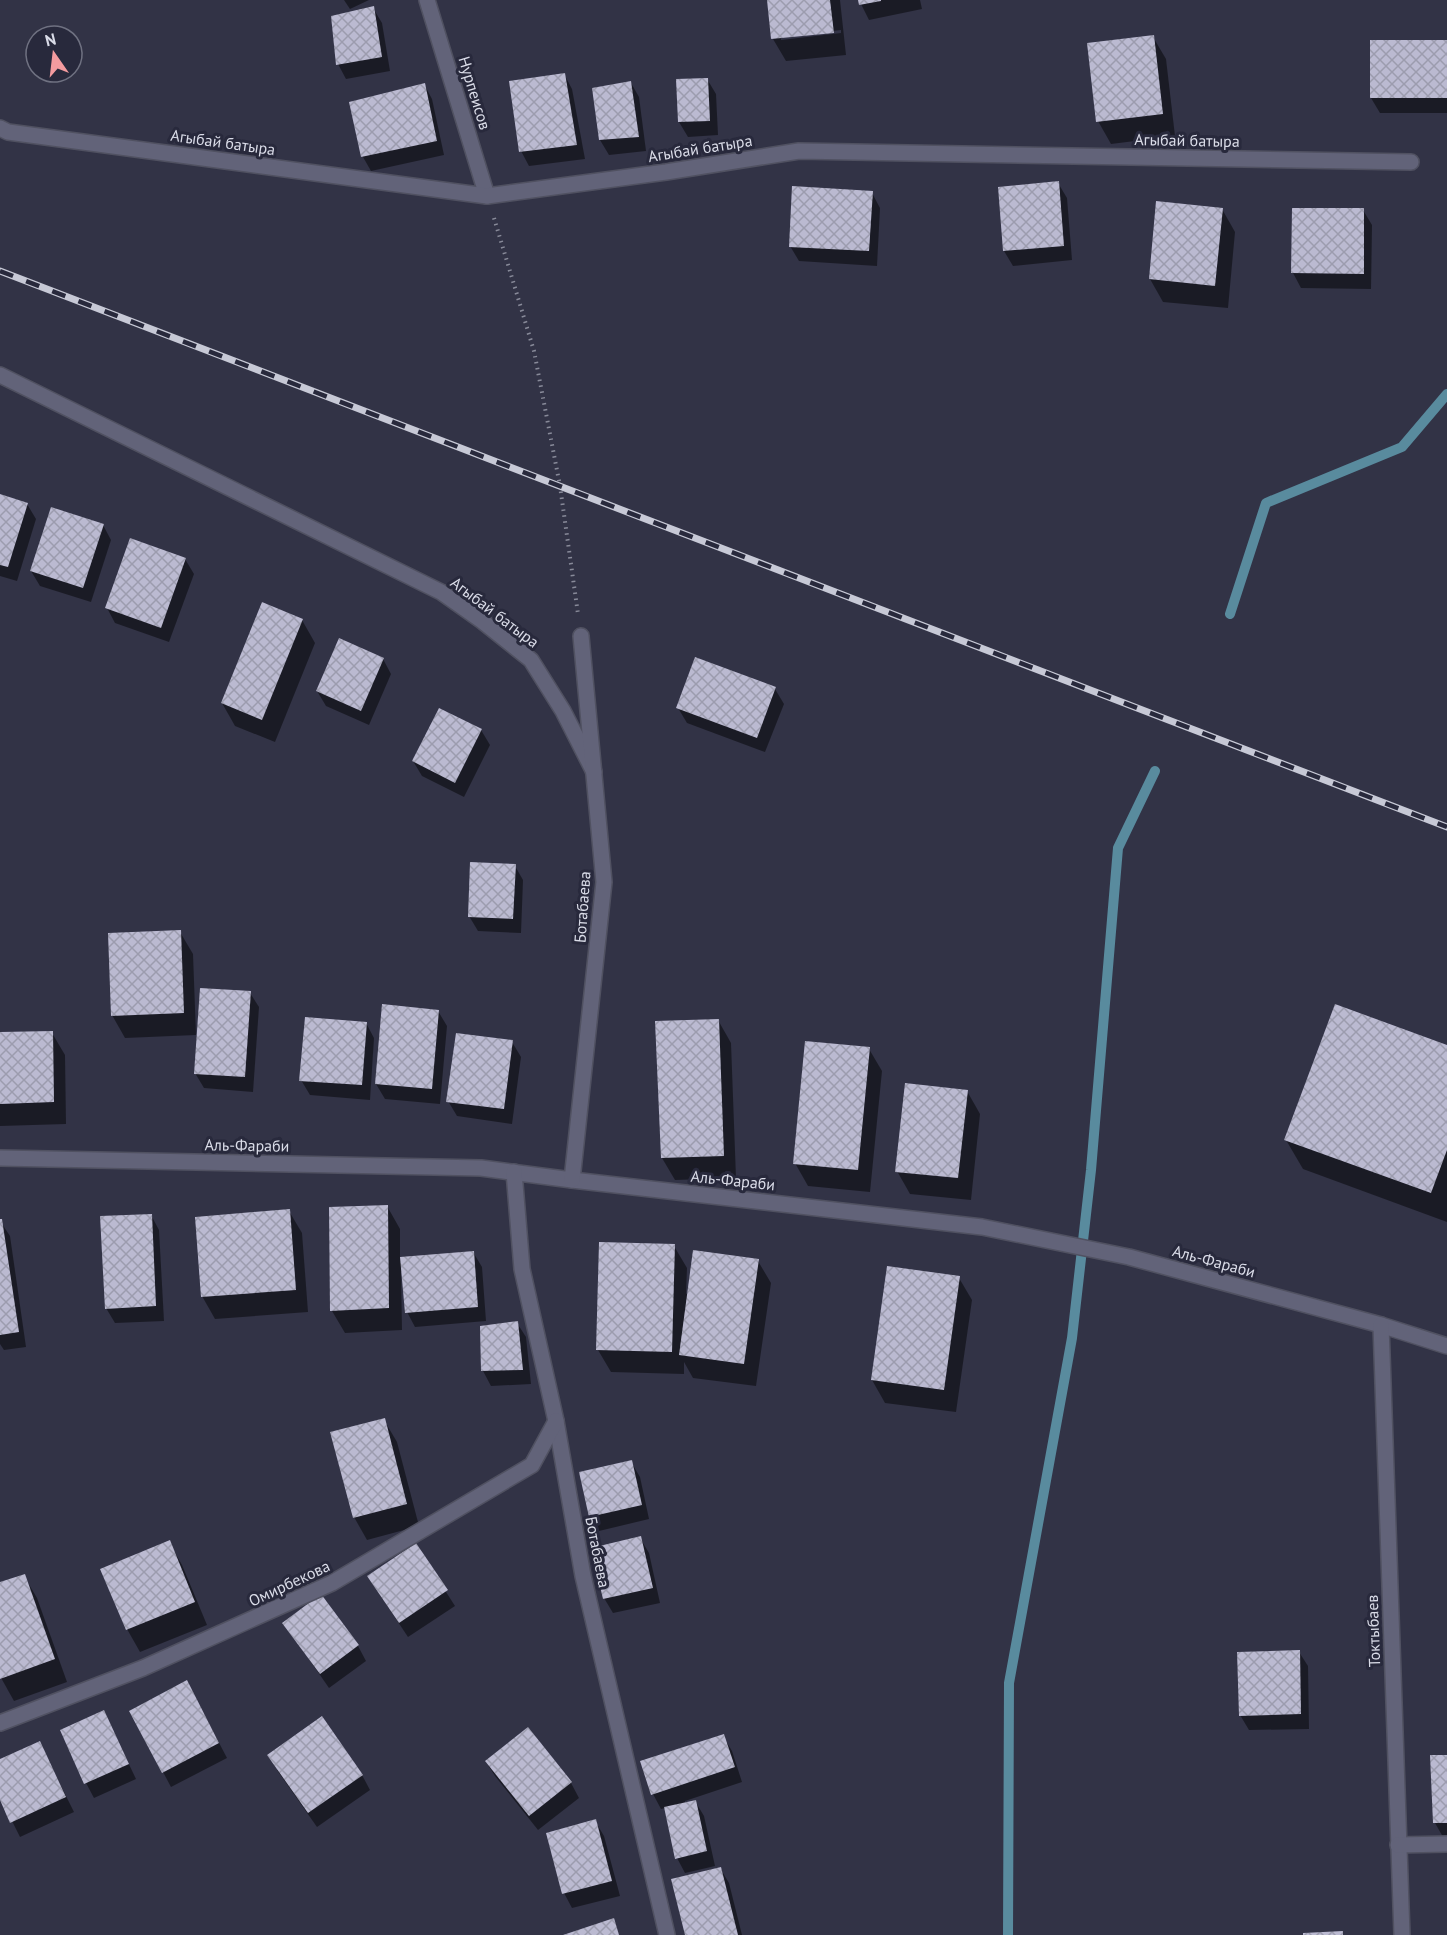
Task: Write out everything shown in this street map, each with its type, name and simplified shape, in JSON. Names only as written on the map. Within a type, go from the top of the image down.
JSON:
[{"type":"street","name":"Нурпеисов","points":[[428,0],[487,196]]},
{"type":"street","name":"Агыбай батыра","points":[[0,128],[20,133],[487,196],[799,151],[1411,162]]},
{"type":"street","name":"Агыбай батыра","points":[[0,375],[441,592],[531,660],[563,711],[594,772]]},
{"type":"street","name":"Ботабаева","points":[[572,1180],[604,882],[581,636]]},
{"type":"street","name":"Аль-Фараби","points":[[0,1158],[481,1168],[982,1227],[1129,1257],[1381,1325],[1447,1346]]},
{"type":"street","name":"Ботабаева","points":[[514,1172],[522,1269],[556,1421],[584,1576],[667,1935]]},
{"type":"street","name":"Токтыбаев","points":[[1381,1325],[1402,1935]]},
{"type":"street","name":"Омирбекова","points":[[0,1723],[144,1668],[332,1583],[532,1465],[556,1421]]},
{"type":"street","points":[[1398,1845],[1447,1844]]},
{"type":"path","points":[[487,196],[534,351],[560,486],[581,636]]},
{"type":"building","points":[[767,0],[830,0],[834,33],[771,39]]},
{"type":"building","points":[[858,0],[881,0],[881,1],[859,5]]},
{"type":"building","points":[[374,6],[382,57],[336,65],[331,16]]},
{"type":"building","points":[[1154,35],[1163,114],[1096,122],[1087,43]]},
{"type":"building","points":[[1370,40],[1447,40],[1447,98],[1370,98]]},
{"type":"building","points":[[565,73],[577,145],[519,152],[509,81]]},
{"type":"building","points":[[708,78],[710,121],[678,122],[676,79]]},
{"type":"building","points":[[631,81],[639,137],[599,140],[592,88]]},
{"type":"building","points":[[425,83],[437,141],[361,157],[349,102]]},
{"type":"building","points":[[1059,181],[1064,246],[1003,251],[998,187]]},
{"type":"building","points":[[792,186],[873,191],[869,251],[789,247]]},
{"type":"building","points":[[1156,201],[1223,208],[1215,286],[1149,279]]},
{"type":"building","points":[[1292,208],[1364,208],[1364,274],[1291,273]]},
{"type":"building","points":[[0,494],[28,503],[8,567],[0,565]]},
{"type":"building","points":[[51,507],[104,524],[83,588],[30,571]]},
{"type":"building","points":[[130,538],[186,558],[161,628],[105,608]]},
{"type":"building","points":[[262,602],[303,619],[262,720],[221,703]]},
{"type":"building","points":[[339,638],[384,658],[361,711],[316,691]]},
{"type":"building","points":[[695,657],[776,687],[757,738],[676,708]]},
{"type":"building","points":[[439,708],[482,729],[455,783],[412,761]]},
{"type":"building","points":[[470,862],[516,864],[513,919],[468,917]]},
{"type":"building","points":[[181,930],[184,1013],[111,1016],[108,933]]},
{"type":"building","points":[[200,988],[251,991],[245,1077],[194,1074]]},
{"type":"building","points":[[382,1004],[439,1010],[432,1089],[375,1084]]},
{"type":"building","points":[[1335,1004],[1447,1045],[1447,1150],[1431,1193],[1284,1140]]},
{"type":"building","points":[[305,1017],[367,1022],[362,1085],[299,1081]]},
{"type":"building","points":[[719,1019],[724,1156],[661,1158],[655,1021]]},
{"type":"building","points":[[53,1031],[54,1102],[0,1104],[0,1032]]},
{"type":"building","points":[[456,1033],[513,1040],[504,1109],[446,1102]]},
{"type":"building","points":[[805,1041],[870,1047],[858,1170],[793,1164]]},
{"type":"building","points":[[905,1083],[968,1090],[958,1178],[895,1172]]},
{"type":"building","points":[[388,1205],[389,1308],[330,1311],[329,1207]]},
{"type":"building","points":[[290,1209],[296,1290],[201,1297],[195,1217]]},
{"type":"building","points":[[152,1214],[156,1306],[105,1309],[100,1216]]},
{"type":"building","points":[[0,1219],[2,1219],[19,1332],[0,1335]]},
{"type":"building","points":[[599,1242],[675,1244],[672,1352],[596,1350]]},
{"type":"building","points":[[693,1250],[759,1259],[744,1364],[679,1355]]},
{"type":"building","points":[[474,1251],[478,1307],[405,1313],[400,1257]]},
{"type":"building","points":[[887,1266],[960,1276],[944,1390],[871,1380]]},
{"type":"building","points":[[518,1321],[523,1370],[481,1371],[480,1326]]},
{"type":"building","points":[[385,1418],[407,1504],[353,1518],[330,1432]]},
{"type":"building","points":[[632,1460],[642,1505],[589,1517],[579,1472]]},
{"type":"building","points":[[641,1536],[653,1588],[603,1599],[591,1548]]},
{"type":"building","points":[[170,1540],[195,1602],[126,1630],[100,1569]]},
{"type":"building","points":[[416,1543],[448,1590],[399,1623],[367,1576]]},
{"type":"building","points":[[25,1574],[55,1659],[0,1679],[0,1582]]},
{"type":"building","points":[[321,1594],[359,1645],[320,1674],[282,1623]]},
{"type":"building","points":[[1300,1650],[1301,1714],[1239,1716],[1237,1652]]},
{"type":"building","points":[[187,1680],[219,1743],[162,1773],[129,1711]]},
{"type":"building","points":[[104,1710],[129,1764],[84,1784],[60,1730]]},
{"type":"building","points":[[322,1716],[363,1775],[308,1813],[267,1755]]},
{"type":"building","points":[[528,1727],[572,1782],[529,1816],[485,1761]]},
{"type":"building","points":[[724,1734],[735,1767],[651,1795],[640,1761]]},
{"type":"building","points":[[40,1741],[66,1797],[10,1823],[0,1800],[0,1759]]},
{"type":"building","points":[[1430,1755],[1447,1755],[1447,1823],[1433,1823]]},
{"type":"building","points":[[696,1800],[707,1851],[675,1859],[664,1807]]},
{"type":"building","points":[[596,1819],[612,1881],[562,1894],[546,1833]]},
{"type":"building","points":[[721,1867],[738,1935],[685,1935],[671,1879]]},
{"type":"building","points":[[614,1918],[619,1935],[563,1935]]},
{"type":"building","points":[[1343,1931],[1343,1935],[1303,1935],[1303,1933]]},
{"type":"waterway","points":[[1230,614],[1266,503],[1402,447],[1447,394]]},
{"type":"waterway","points":[[1008,1935],[1009,1683],[1072,1338],[1091,1170],[1118,848],[1155,771]]},
{"type":"railway","points":[[0,271],[1447,827]]}]
